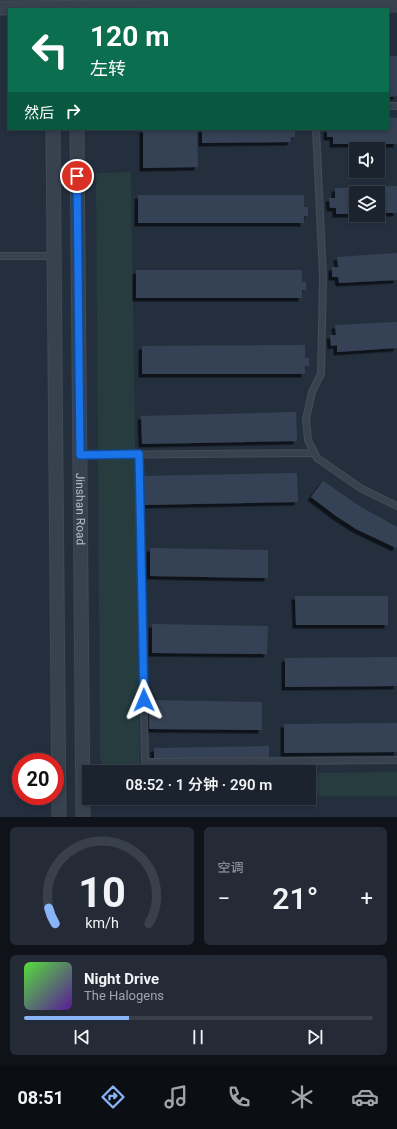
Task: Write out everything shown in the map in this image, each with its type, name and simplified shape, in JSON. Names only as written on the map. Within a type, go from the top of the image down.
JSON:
[{"type":"street","points":[[0,8],[75,5],[397,5]]},
{"type":"street","name":"Jinshan Road","points":[[53,130],[59,817]]},
{"type":"street","name":"Jinshan Road","points":[[77,130],[83,817]]},
{"type":"lane","points":[[316,130],[323,277],[321,374],[312,392],[306,419],[308,440],[317,458],[362,489],[397,506]]},
{"type":"lane","points":[[0,256],[54,256]]},
{"type":"lane","points":[[80,455],[314,453]]},
{"type":"lane","points":[[139,454],[145,762],[397,760]]},
{"type":"green space","points":[[131,172],[140,765],[102,765],[100,756],[96,173]]},
{"type":"green space","points":[[397,772],[397,796],[316,796],[316,773]]},
{"type":"building","points":[[389,56],[397,56],[397,96],[389,97]]},
{"type":"building","points":[[389,117],[397,118],[397,144],[385,144],[385,142],[349,142],[349,144],[333,144],[333,137],[327,137],[327,130],[389,130]]},
{"type":"building","points":[[143,130],[197,130],[198,167],[143,168]]},
{"type":"building","points":[[202,130],[295,130],[295,137],[291,137],[291,142],[202,143]]},
{"type":"building","points":[[385,186],[397,186],[397,213],[385,213]]},
{"type":"building","points":[[335,188],[349,188],[349,214],[336,214],[336,208],[330,208],[329,198],[335,198]]},
{"type":"building","points":[[138,195],[304,195],[304,207],[308,207],[308,216],[304,216],[304,223],[138,223]]},
{"type":"building","points":[[397,253],[397,280],[339,283],[338,277],[332,277],[332,267],[338,267],[337,257]]},
{"type":"building","points":[[136,270],[302,270],[302,282],[306,282],[306,290],[302,290],[302,298],[136,298]]},
{"type":"building","points":[[397,322],[397,348],[337,352],[337,345],[331,346],[330,335],[336,335],[335,325]]},
{"type":"building","points":[[305,345],[305,358],[309,358],[309,366],[305,366],[305,374],[142,374],[142,346]]},
{"type":"building","points":[[296,412],[297,441],[142,444],[141,416]]},
{"type":"building","points":[[297,473],[298,502],[143,505],[142,476]]},
{"type":"building","points":[[323,481],[361,507],[397,527],[396,548],[356,529],[311,497]]},
{"type":"building","points":[[150,548],[268,550],[268,578],[150,576]]},
{"type":"building","points":[[295,596],[388,596],[388,625],[296,625]]},
{"type":"building","points":[[152,624],[268,626],[267,654],[152,653]]},
{"type":"building","points":[[397,657],[397,686],[285,687],[285,658]]},
{"type":"building","points":[[149,700],[262,702],[262,730],[149,729]]},
{"type":"building","points":[[397,723],[397,752],[284,753],[284,724]]},
{"type":"building","points":[[269,746],[269,759],[154,760],[154,748]]},
{"type":"route","points":[[77,176],[80,455],[139,454],[144,700]]}]
